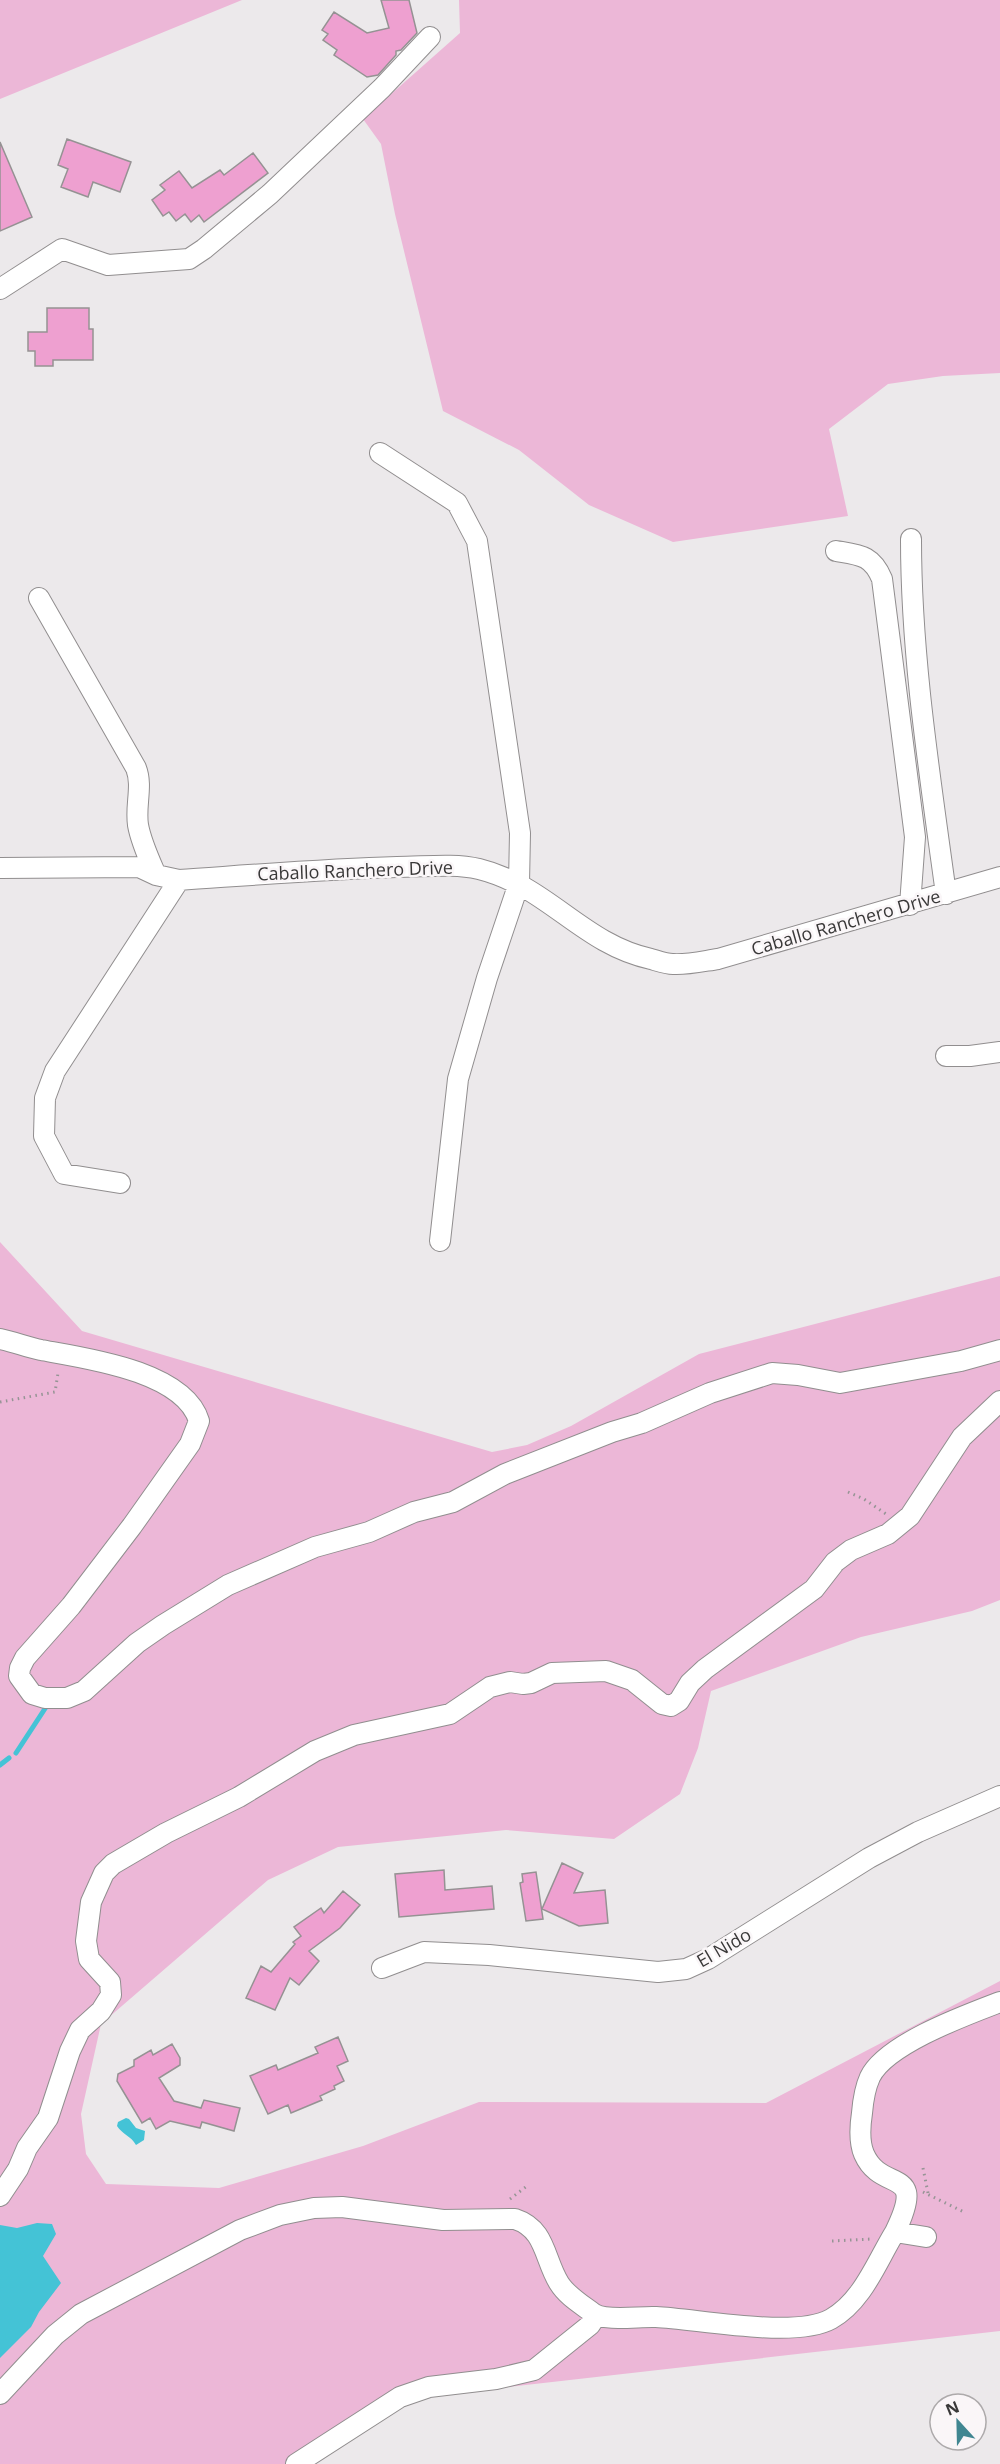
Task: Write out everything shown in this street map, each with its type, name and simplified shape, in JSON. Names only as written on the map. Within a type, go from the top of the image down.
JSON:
[{"type":"street","points":[[0,289],[62,249],[108,265],[189,259],[270,194],[382,88],[430,37]]},
{"type":"street","points":[[380,453],[457,503],[477,541],[520,833],[519,884],[487,978],[458,1079],[440,1241]]},
{"type":"street","points":[[911,539],[911,586],[922,723],[946,894]]},
{"type":"street","points":[[836,551],[867,557],[877,567],[882,579],[915,837],[910,905]]},
{"type":"street","points":[[0,859],[148,871],[138,824],[137,803],[141,780],[39,598]]},
{"type":"street","name":"Caballo Ranchero Drive","points":[[0,868],[148,871],[179,880],[435,866],[479,869],[519,884],[550,902],[586,931],[608,944],[631,955],[673,964],[718,959],[1000,877]]},
{"type":"street","points":[[120,1183],[64,1174],[44,1136],[45,1098],[55,1071],[179,880]]},
{"type":"street","points":[[946,1056],[1000,1052]]},
{"type":"street","points":[[0,1339],[101,1361],[151,1378],[188,1400],[199,1421],[190,1444],[132,1526],[71,1606],[25,1658],[19,1676],[32,1694],[45,1698],[67,1698],[84,1690],[137,1643],[163,1625],[228,1585],[276,1563],[315,1547],[369,1532],[414,1512],[453,1502],[510,1472],[612,1432],[642,1423],[745,1380],[772,1374],[798,1375],[840,1383],[962,1361],[1000,1350]]},
{"type":"street","points":[[0,2196],[18,2169],[27,2148],[48,2118],[70,2051],[80,2030],[101,2011],[111,1995],[110,1982],[88,1959],[86,1941],[91,1902],[104,1874],[113,1864],[166,1833],[239,1797],[315,1751],[354,1736],[450,1714],[490,1687],[510,1683],[531,1683],[552,1673],[606,1671],[632,1680],[662,1704],[671,1706],[679,1701],[690,1683],[713,1662],[785,1613],[814,1589],[835,1562],[851,1550],[888,1534],[910,1516],[962,1437],[1000,1401]]},
{"type":"street","name":"El Nido","points":[[382,1968],[424,1952],[489,1955],[658,1972],[686,1969],[708,1959],[869,1858],[918,1832],[1000,1796]]},
{"type":"street","points":[[0,2394],[56,2334],[81,2314],[240,2230],[280,2215],[314,2208],[342,2207],[443,2220],[503,2218],[526,2222],[534,2229],[543,2243],[553,2272],[567,2294],[596,2316],[654,2317],[742,2326],[809,2326],[830,2319],[845,2308],[867,2280],[905,2212],[908,2196],[907,2189],[902,2184],[873,2167],[864,2153],[860,2135],[861,2116],[865,2092],[871,2075],[883,2061],[917,2039],[947,2023],[1000,2002]]},
{"type":"street","points":[[895,2232],[926,2237]]},
{"type":"street","points":[[296,2464],[400,2397],[415,2391],[448,2384],[519,2375],[534,2370],[590,2325],[596,2316]]},
{"type":"path","points":[[0,1402],[55,1392],[59,1378],[58,1353]]},
{"type":"path","points":[[848,1492],[872,1503],[897,1526]]},
{"type":"path","points":[[923,2168],[929,2194]]},
{"type":"path","points":[[907,2189],[929,2194],[966,2213]]},
{"type":"path","points":[[832,2241],[862,2240],[895,2232]]},
{"type":"shaded area","points":[[0,0],[242,0],[0,99]]},
{"type":"shaded area","points":[[459,0],[1000,0],[1000,373],[943,376],[888,384],[829,429],[848,516],[673,542],[589,505],[519,450],[443,411],[395,214],[381,144],[363,119],[460,33]]},
{"type":"shaded area","points":[[0,1242],[82,1331],[492,1452],[527,1445],[571,1426],[699,1354],[1000,1276],[1000,1600],[972,1611],[861,1637],[711,1691],[698,1748],[680,1794],[614,1839],[506,1830],[338,1847],[268,1880],[101,2024],[81,2114],[86,2154],[106,2184],[219,2188],[363,2146],[479,2102],[766,2103],[1000,1981],[1000,2331],[412,2398],[313,2464],[0,2464]]},
{"type":"water","points":[[126,2118],[136,2128],[145,2131],[144,2140],[136,2145],[117,2126],[118,2122]]},
{"type":"water","points":[[37,2223],[52,2224],[56,2234],[43,2256],[61,2283],[39,2312],[31,2327],[0,2358],[0,2225],[17,2228]]},
{"type":"building","points":[[381,0],[409,0],[417,33],[401,50],[396,51],[396,55],[378,75],[367,77],[334,55],[337,50],[323,40],[328,34],[322,30],[334,12],[367,33],[389,28]]},
{"type":"building","points":[[67,139],[131,162],[120,192],[93,182],[88,197],[61,187],[68,169],[58,165]]},
{"type":"building","points":[[0,142],[32,217],[0,231]]},
{"type":"building","points":[[253,153],[268,173],[204,222],[199,215],[191,222],[185,214],[176,221],[169,212],[163,216],[152,200],[165,190],[160,185],[179,171],[192,188],[220,170],[224,175]]},
{"type":"building","points":[[47,308],[89,308],[89,329],[93,329],[93,360],[53,360],[53,366],[35,366],[35,351],[28,351],[28,332],[47,332]]},
{"type":"building","points":[[562,1863],[583,1873],[574,1893],[605,1890],[608,1923],[579,1926],[542,1909]]},
{"type":"building","points":[[444,1870],[445,1890],[492,1886],[494,1909],[399,1917],[395,1874]]},
{"type":"building","points":[[536,1872],[543,1919],[526,1921],[520,1883],[523,1882],[522,1874]]},
{"type":"building","points":[[343,1891],[360,1905],[340,1928],[309,1951],[319,1961],[299,1985],[290,1978],[275,2010],[246,1998],[261,1966],[271,1972],[295,1944],[293,1942],[301,1936],[294,1927],[321,1908],[324,1913]]},
{"type":"building","points":[[338,2037],[348,2061],[337,2066],[344,2081],[334,2086],[335,2089],[320,2096],[322,2100],[291,2113],[288,2105],[268,2114],[250,2076],[276,2065],[278,2070],[318,2053],[315,2047]]},
{"type":"building","points":[[172,2044],[180,2058],[180,2065],[159,2078],[174,2101],[201,2108],[204,2100],[240,2108],[234,2131],[202,2122],[200,2128],[170,2121],[156,2129],[150,2118],[142,2123],[117,2081],[118,2074],[134,2066],[134,2060],[151,2050],[153,2055]]},
{"type":"waterway","points":[[16,1753],[48,1704]]},
{"type":"waterway","points":[[0,1765],[9,1758]]}]
